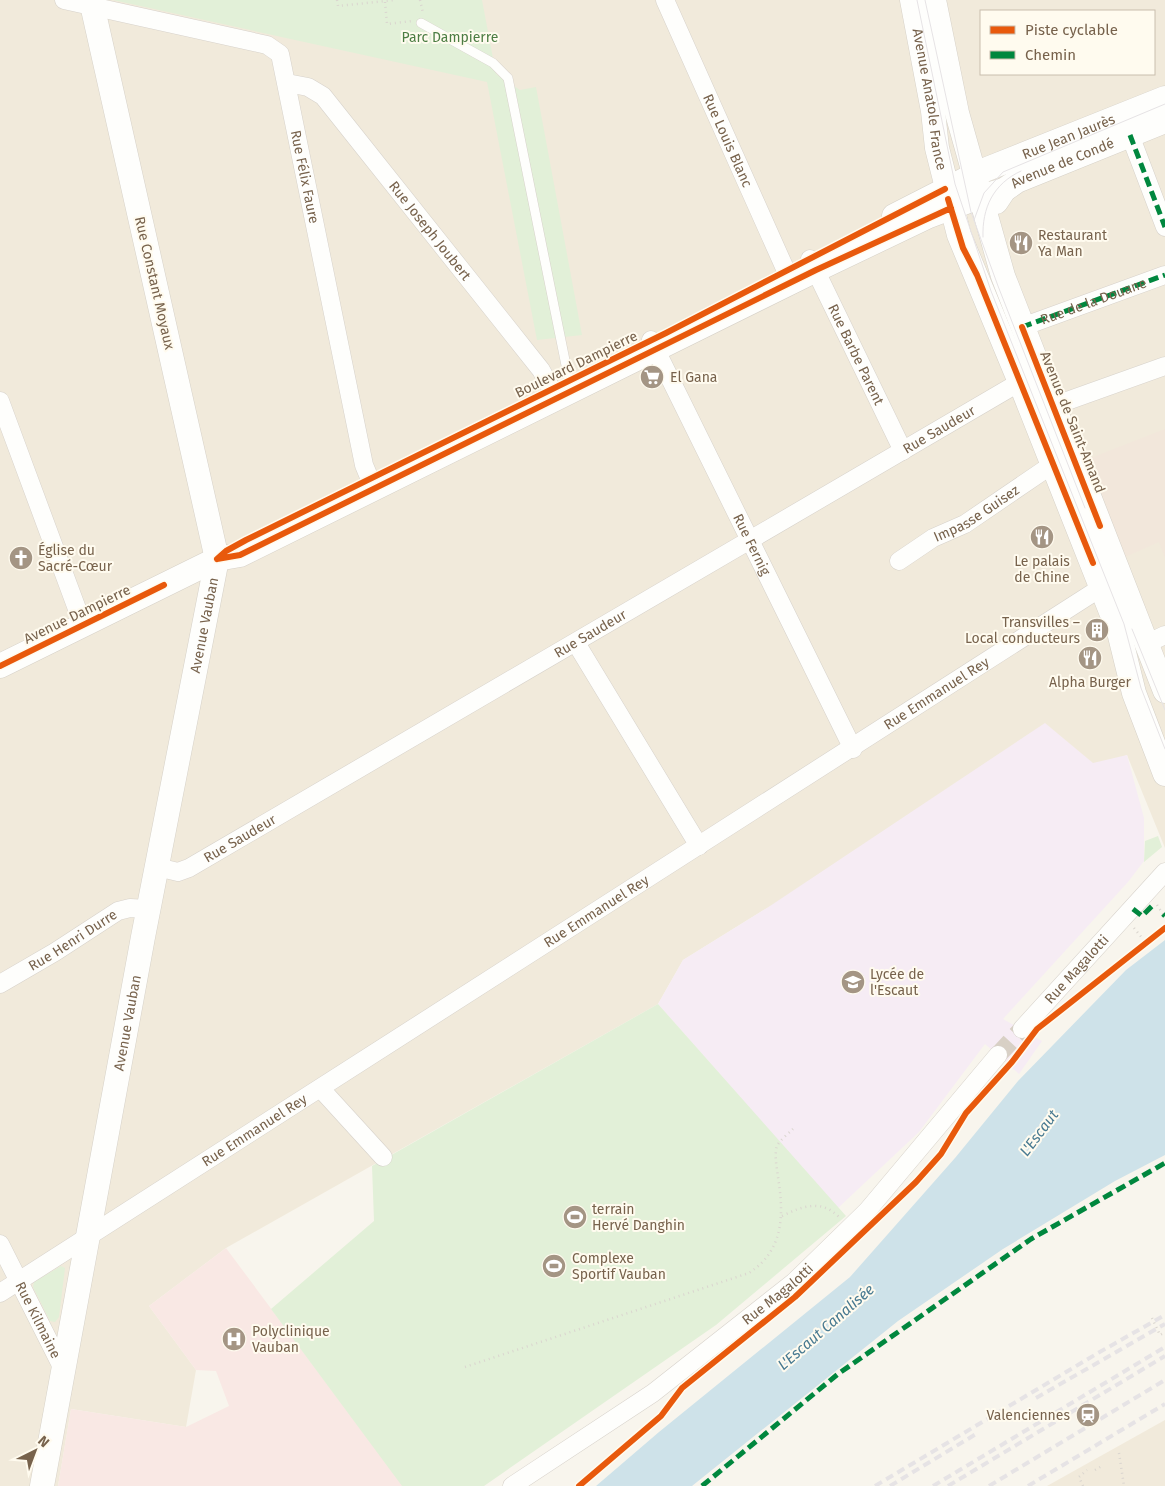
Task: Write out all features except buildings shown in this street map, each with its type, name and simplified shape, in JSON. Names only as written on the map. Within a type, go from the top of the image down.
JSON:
[{"type":"main road","name":"Avenue Anatole France","points":[[912,0],[948,198]]},
{"type":"main road","name":"Avenue Anatole France","points":[[934,0],[957,112],[976,186]]},
{"type":"main road","name":"Rue Constant Moyaux","points":[[91,4],[217,559]]},
{"type":"main road","name":"Rue Jean Jaurès","points":[[976,186],[1002,163],[1165,98]]},
{"type":"main road","name":"Avenue de Condé","points":[[990,233],[993,208],[1004,190],[1017,181],[1165,121]]},
{"type":"main road","points":[[966,144],[982,158],[1002,163]]},
{"type":"main road","points":[[813,264],[976,186],[1004,190]]},
{"type":"main road","name":"Avenue de Saint-Amand","points":[[976,186],[1022,327],[1053,406],[1156,639],[1165,691]]},
{"type":"main road","points":[[948,198],[963,248],[977,275],[1122,639],[1137,704],[1165,774]]},
{"type":"main road","name":"Boulevard Dampierre","points":[[217,559],[235,546],[372,484],[654,345],[813,264]]},
{"type":"main road","name":"Avenue Dampierre","points":[[0,666],[217,559]]},
{"type":"main road","name":"Avenue Vauban","points":[[42,1486],[148,909],[217,559]]},
{"type":"street","name":"Rue Félix Faure","points":[[64,0],[91,4],[267,44],[280,54],[364,465],[372,484]]},
{"type":"street","name":"Rue Louis Blanc","points":[[664,0],[788,277]]},
{"type":"street","name":"Rue Joseph Joubert","points":[[287,83],[308,87],[323,96],[541,370],[562,390]]},
{"type":"street","points":[[1130,135],[1165,227]]},
{"type":"street","name":"Rue Barbe Parent","points":[[813,264],[904,451]]},
{"type":"street","name":"Rue de la Douane","points":[[1022,327],[1165,275]]},
{"type":"street","name":"Rue Fernig","points":[[654,345],[853,749]]},
{"type":"street","points":[[1053,406],[1165,366]]},
{"type":"street","name":"Rue Saudeur","points":[[157,867],[178,872],[189,868],[1020,382]]},
{"type":"street","points":[[0,401],[83,625]]},
{"type":"street","name":"Impasse Guisez","points":[[899,561],[934,538],[965,524],[1053,464]]},
{"type":"street","name":"Rue Emmanuel Rey","points":[[0,1293],[853,749],[1102,587]]},
{"type":"street","points":[[576,643],[699,846]]},
{"type":"street","name":"Rue Magalotti","points":[[1022,1029],[1165,872]]},
{"type":"street","name":"Rue Magalotti","points":[[1133,909],[1165,884]]},
{"type":"street","name":"Rue Henri Durre","points":[[0,984],[56,952],[118,911],[130,908],[148,909]]},
{"type":"street","name":"Rue Magalotti","points":[[512,1486],[654,1393],[781,1293],[851,1228],[998,1056]]},
{"type":"street","points":[[321,1089],[383,1157]]},
{"type":"street","name":"Rue Kilmaine","points":[[0,1244],[64,1369]]},
{"type":"lane","points":[[423,24],[493,63],[508,78],[562,390]]},
{"type":"path","points":[[337,0],[338,6],[395,0]]},
{"type":"path","points":[[385,2],[387,24],[415,21],[423,24]]},
{"type":"path","points":[[1155,904],[1163,914]]},
{"type":"path","points":[[465,1367],[749,1273],[760,1266],[775,1245],[780,1233],[782,1216],[776,1162],[777,1147],[793,1129]]},
{"type":"path","points":[[782,1216],[803,1206],[818,1205],[832,1210],[851,1228]]},
{"type":"path","points":[[1152,1318],[1160,1335],[1165,1332]]},
{"type":"path","points":[[1115,1458],[1119,1453],[1124,1486]]},
{"type":"path","points":[[1095,1470],[1102,1466]]},
{"type":"path","points":[[1083,1486],[1079,1477],[1087,1470]]},
{"type":"shaded area","points":[[0,0],[1165,0],[1165,848],[1127,755],[767,908],[683,960],[658,1004],[226,1248],[149,1306],[196,1370],[186,1427],[71,1409],[58,1486],[0,1486]]},
{"type":"shaded area","points":[[1165,429],[1165,558],[1159,542],[1123,558],[1083,461]]},
{"type":"shaded area","name":"Lycée de l'Escaut","points":[[1045,723],[1093,763],[1127,755],[1144,818],[1144,861],[1128,882],[1003,1019],[1042,1041],[1019,1074],[985,1044],[919,1132],[838,1208],[658,1004],[683,960],[767,908]]},
{"type":"shaded area","name":"Polyclinique Vauban","points":[[226,1248],[403,1486],[58,1486],[71,1409],[186,1427],[229,1406],[216,1371],[196,1370],[149,1306]]},
{"type":"shaded area","points":[[1165,1420],[1165,1486],[1047,1486]]},
{"type":"green space","name":"Parc Dampierre","points":[[113,0],[482,0],[496,74],[520,90],[536,87],[582,335],[537,340],[487,82]]},
{"type":"green space","points":[[1158,836],[1162,847],[1144,862],[1145,841]]},
{"type":"green space","name":"Complexe Sportif Vauban","points":[[658,1004],[846,1216],[716,1325],[484,1486],[402,1486],[271,1309],[374,1221],[372,1166]]},
{"type":"green space","points":[[61,1266],[65,1268],[59,1317],[55,1322],[50,1321],[33,1287],[34,1282]]},
{"type":"water","points":[[1165,940],[1165,1155],[1115,1181],[1003,1249],[898,1321],[692,1486],[596,1486],[659,1432],[850,1277],[955,1158],[1018,1081],[1126,970]]},
{"type":"tunnel","points":[[998,1055],[1022,1029]]},
{"type":"tram line","points":[[917,0],[955,184],[991,291],[1124,624],[1141,688],[1165,749]]},
{"type":"tram line","points":[[925,0],[971,212],[1085,508]]},
{"type":"tram line","points":[[974,220],[984,193],[1003,172],[1165,104]]},
{"type":"tram line","points":[[983,237],[985,216],[991,198],[1003,183],[1021,171]]},
{"type":"tram line","points":[[1132,629],[1165,710]]},
{"type":"railway","points":[[875,1486],[1165,1315]]},
{"type":"railway","points":[[1036,1398],[1165,1324]]},
{"type":"railway","points":[[933,1486],[1165,1347]]},
{"type":"railway","points":[[948,1486],[1165,1356]]},
{"type":"railway","points":[[989,1486],[1165,1380]]},
{"type":"railway","points":[[1028,1486],[1165,1404]]},
{"type":"railway","points":[[890,1486],[976,1434]]},
{"type":"marked path","points":[[1130,135],[1165,227]]},
{"type":"marked path","points":[[1022,327],[1165,275]]},
{"type":"marked path","points":[[1133,909],[1142,916],[1155,903]]},
{"type":"marked path","points":[[702,1486],[838,1374],[1031,1239],[1165,1163]]},
{"type":"cycle path","points":[[217,559],[226,551],[246,540],[666,333],[945,189]]},
{"type":"cycle path","points":[[948,199],[963,248],[977,275],[1093,563]]},
{"type":"cycle path","points":[[217,559],[240,555],[816,270],[951,208]]},
{"type":"cycle path","points":[[1022,327],[1100,526]]},
{"type":"cycle path","points":[[0,666],[164,585]]},
{"type":"cycle path","points":[[579,1486],[661,1416],[682,1388],[795,1297],[916,1182],[941,1154],[966,1113],[1012,1062],[1037,1029],[1165,928]]},
{"type":"place","name":"Restaurant Ya Man","points":[[1021,243]]},
{"type":"place","name":"El Gana","points":[[652,377]]},
{"type":"place","name":"Le palais de Chine","points":[[1042,537]]},
{"type":"place","name":"Église du Sacré-Cœur","points":[[21,558]]},
{"type":"place","name":"Transvilles – Local conducteurs","points":[[1097,630]]},
{"type":"place","name":"Alpha Burger","points":[[1090,658]]},
{"type":"place","name":"Lycée de l'Escaut","points":[[853,982]]},
{"type":"place","name":"terrain Hervé Danghin","points":[[575,1217]]},
{"type":"place","name":"Complexe Sportif Vauban","points":[[554,1266]]},
{"type":"place","name":"Polyclinique Vauban","points":[[234,1339]]},
{"type":"place","name":"Valenciennes","points":[[1088,1415]]},
{"type":"water label","name":"L'Escaut","points":[[1039,1133]]},
{"type":"water label","name":"L'Escaut Canalisée","points":[[826,1327]]}]
